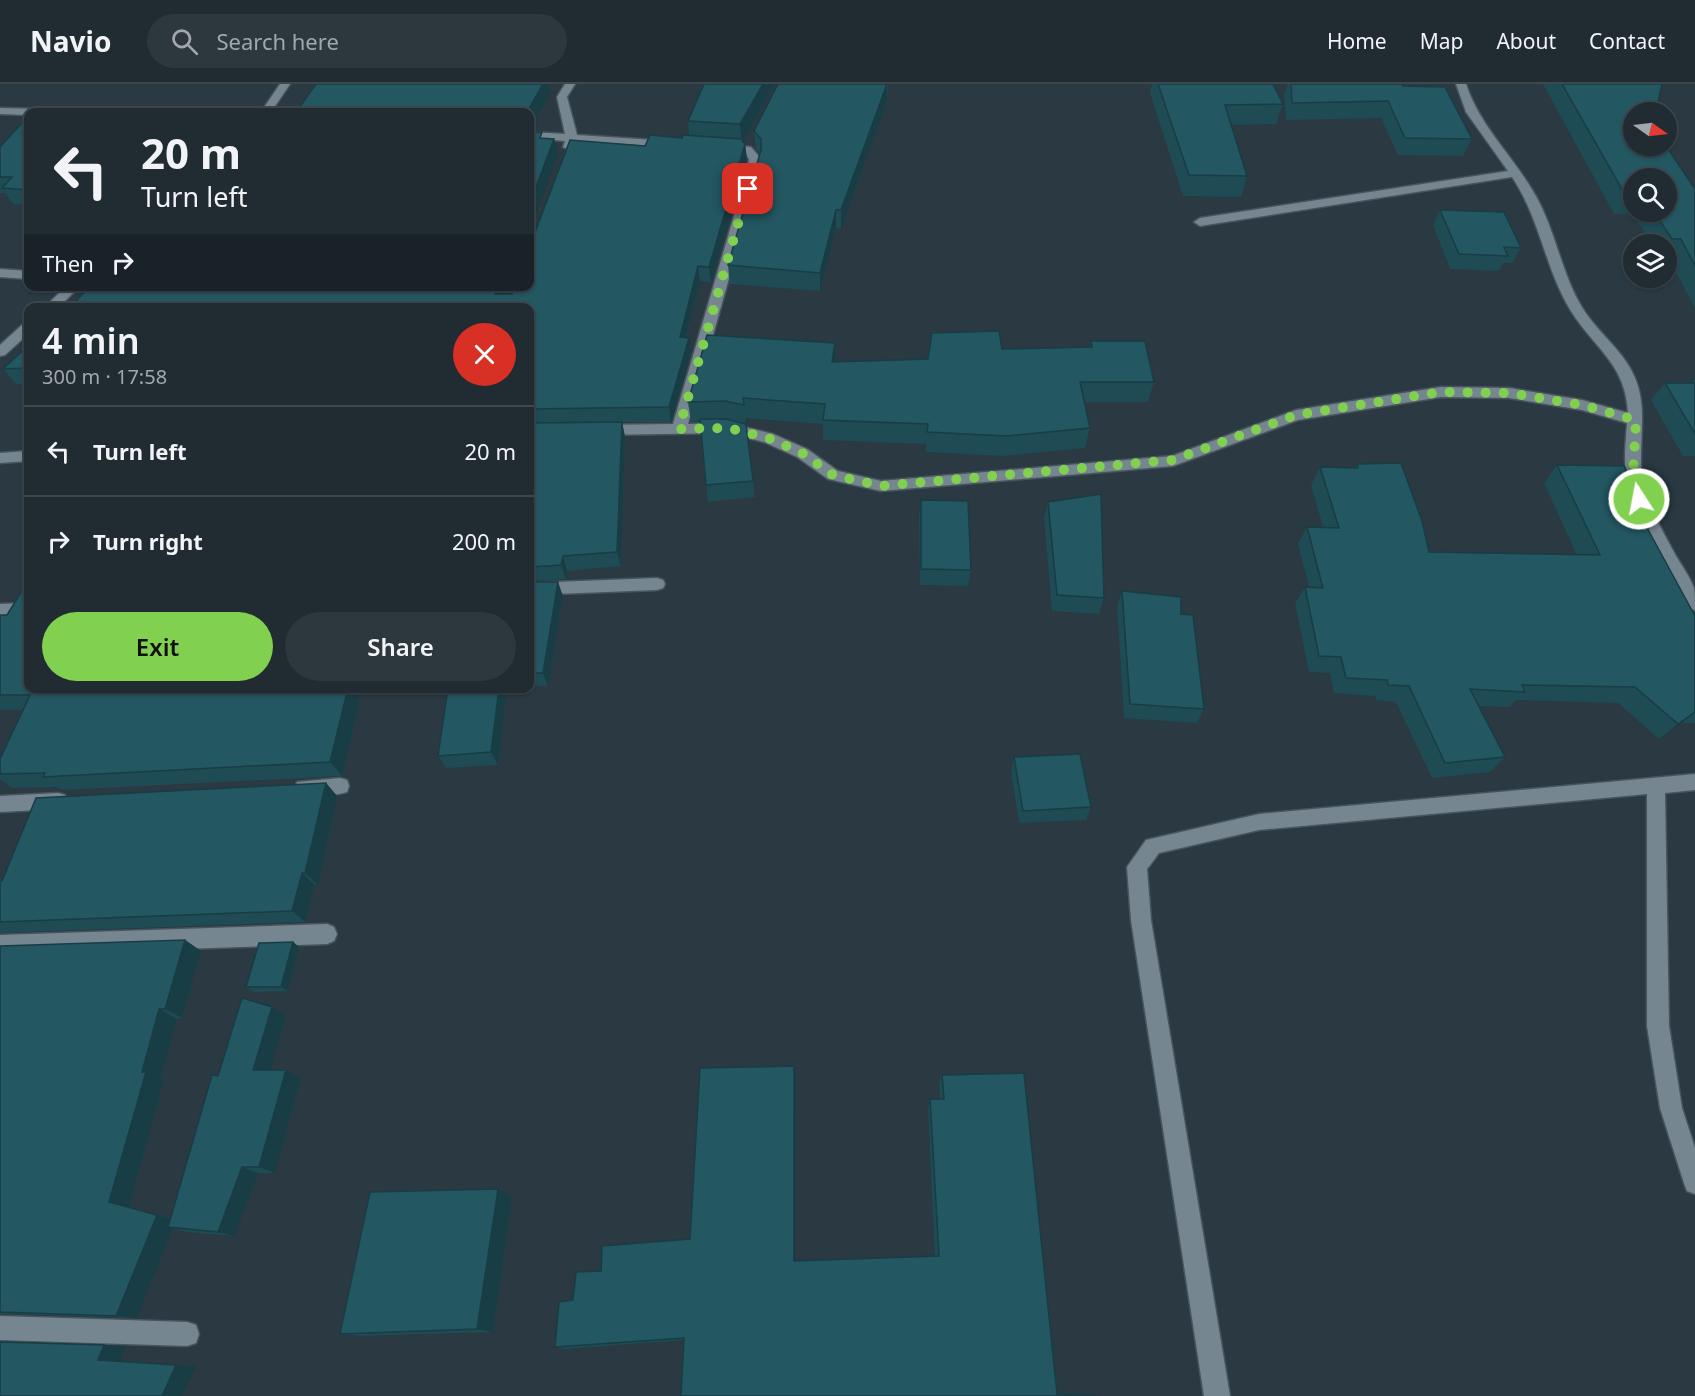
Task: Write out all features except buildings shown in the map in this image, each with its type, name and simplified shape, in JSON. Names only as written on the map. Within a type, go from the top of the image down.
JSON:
[{"type":"street","points":[[269,108],[285,84]]},
{"type":"street","points":[[565,158],[572,138],[562,97],[570,84]]},
{"type":"street","points":[[1461,84],[1464,98],[1527,192],[1573,303],[1608,345],[1629,379],[1636,420],[1633,475],[1639,499],[1695,604]]},
{"type":"street","points":[[0,111],[24,112]]},
{"type":"street","points":[[534,135],[689,145]]},
{"type":"street","points":[[679,429],[754,168],[755,159],[750,144],[712,147]]},
{"type":"street","points":[[1200,222],[1515,173]]},
{"type":"street","points":[[0,273],[24,275]]},
{"type":"street","points":[[55,303],[69,291]]},
{"type":"street","points":[[0,352],[24,331]]},
{"type":"street","points":[[587,430],[728,428],[768,438],[802,453],[833,475],[881,486],[1173,460],[1296,415],[1441,392],[1509,393],[1582,405],[1636,420]]},
{"type":"street","points":[[0,458],[24,456]]},
{"type":"street","points":[[534,589],[657,584]]},
{"type":"street","points":[[0,610],[24,609]]},
{"type":"street","points":[[1217,1396],[1141,920],[1137,867],[1153,846],[1259,822],[1695,782]]},
{"type":"street","points":[[282,789],[340,786]]},
{"type":"street","points":[[1656,786],[1658,1026],[1671,1108],[1695,1183]]},
{"type":"street","points":[[0,804],[70,800]]},
{"type":"street","points":[[0,945],[327,934]]},
{"type":"street","points":[[0,1328],[187,1334]]},
{"type":"route","points":[[748,189],[679,429],[728,428],[768,438],[802,453],[833,475],[881,486],[1173,460],[1296,415],[1441,392],[1509,393],[1582,405],[1636,420],[1633,475],[1639,499]]}]
